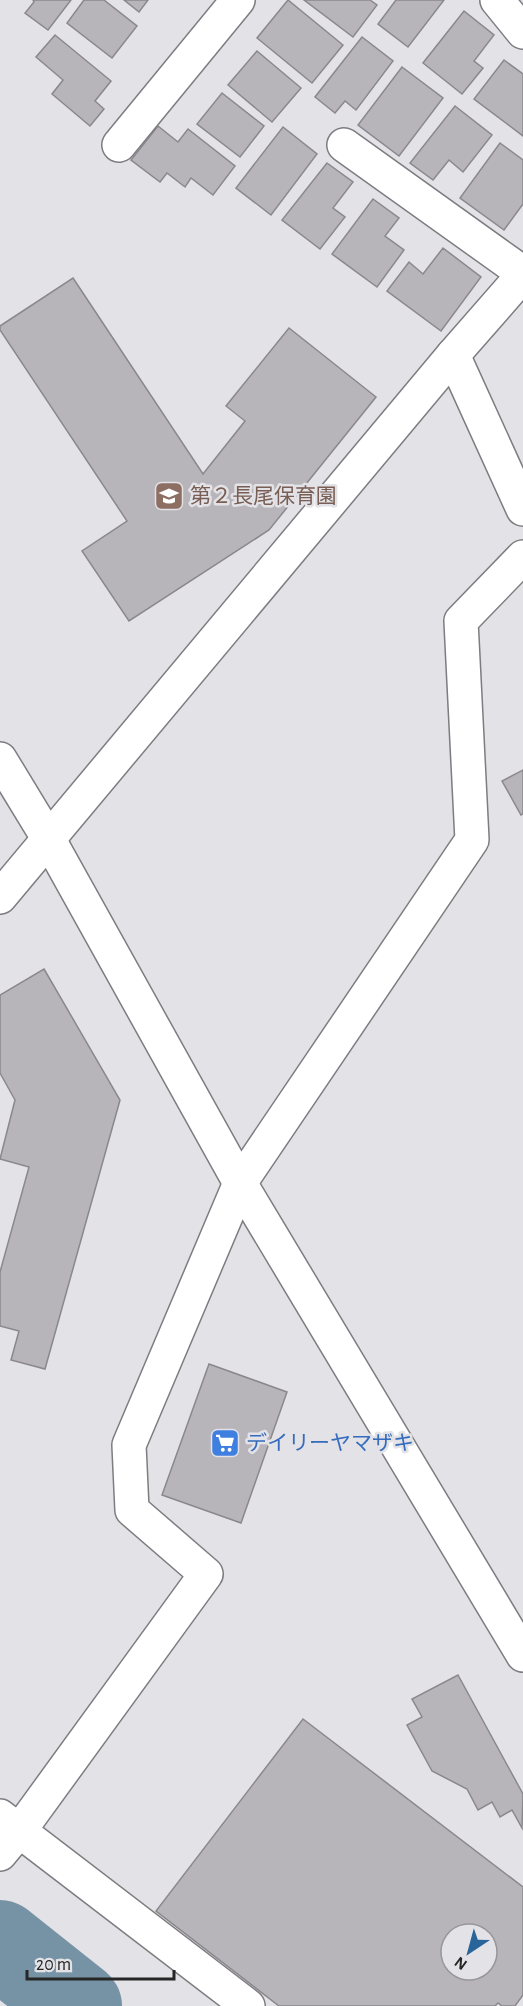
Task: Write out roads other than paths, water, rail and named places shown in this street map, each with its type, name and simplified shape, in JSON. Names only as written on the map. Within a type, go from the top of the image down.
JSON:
[{"type":"street","points":[[119,145],[238,0]]},
{"type":"street","points":[[497,0],[523,32]]},
{"type":"street","points":[[0,897],[523,274],[344,145]]},
{"type":"street","points":[[453,355],[523,509]]},
{"type":"street","points":[[248,2006],[7,1833],[206,1574],[132,1510],[129,1444],[240,1183],[472,840],[461,621],[523,557]]},
{"type":"street","points":[[0,759],[48,838],[240,1183],[523,1655]]},
{"type":"waterway","points":[[0,1944],[78,2006]]},
{"type":"place","name":"第２長尾保育園","points":[[169,496]]},
{"type":"place","name":"デイリーヤマザキ","points":[[225,1443]]}]
